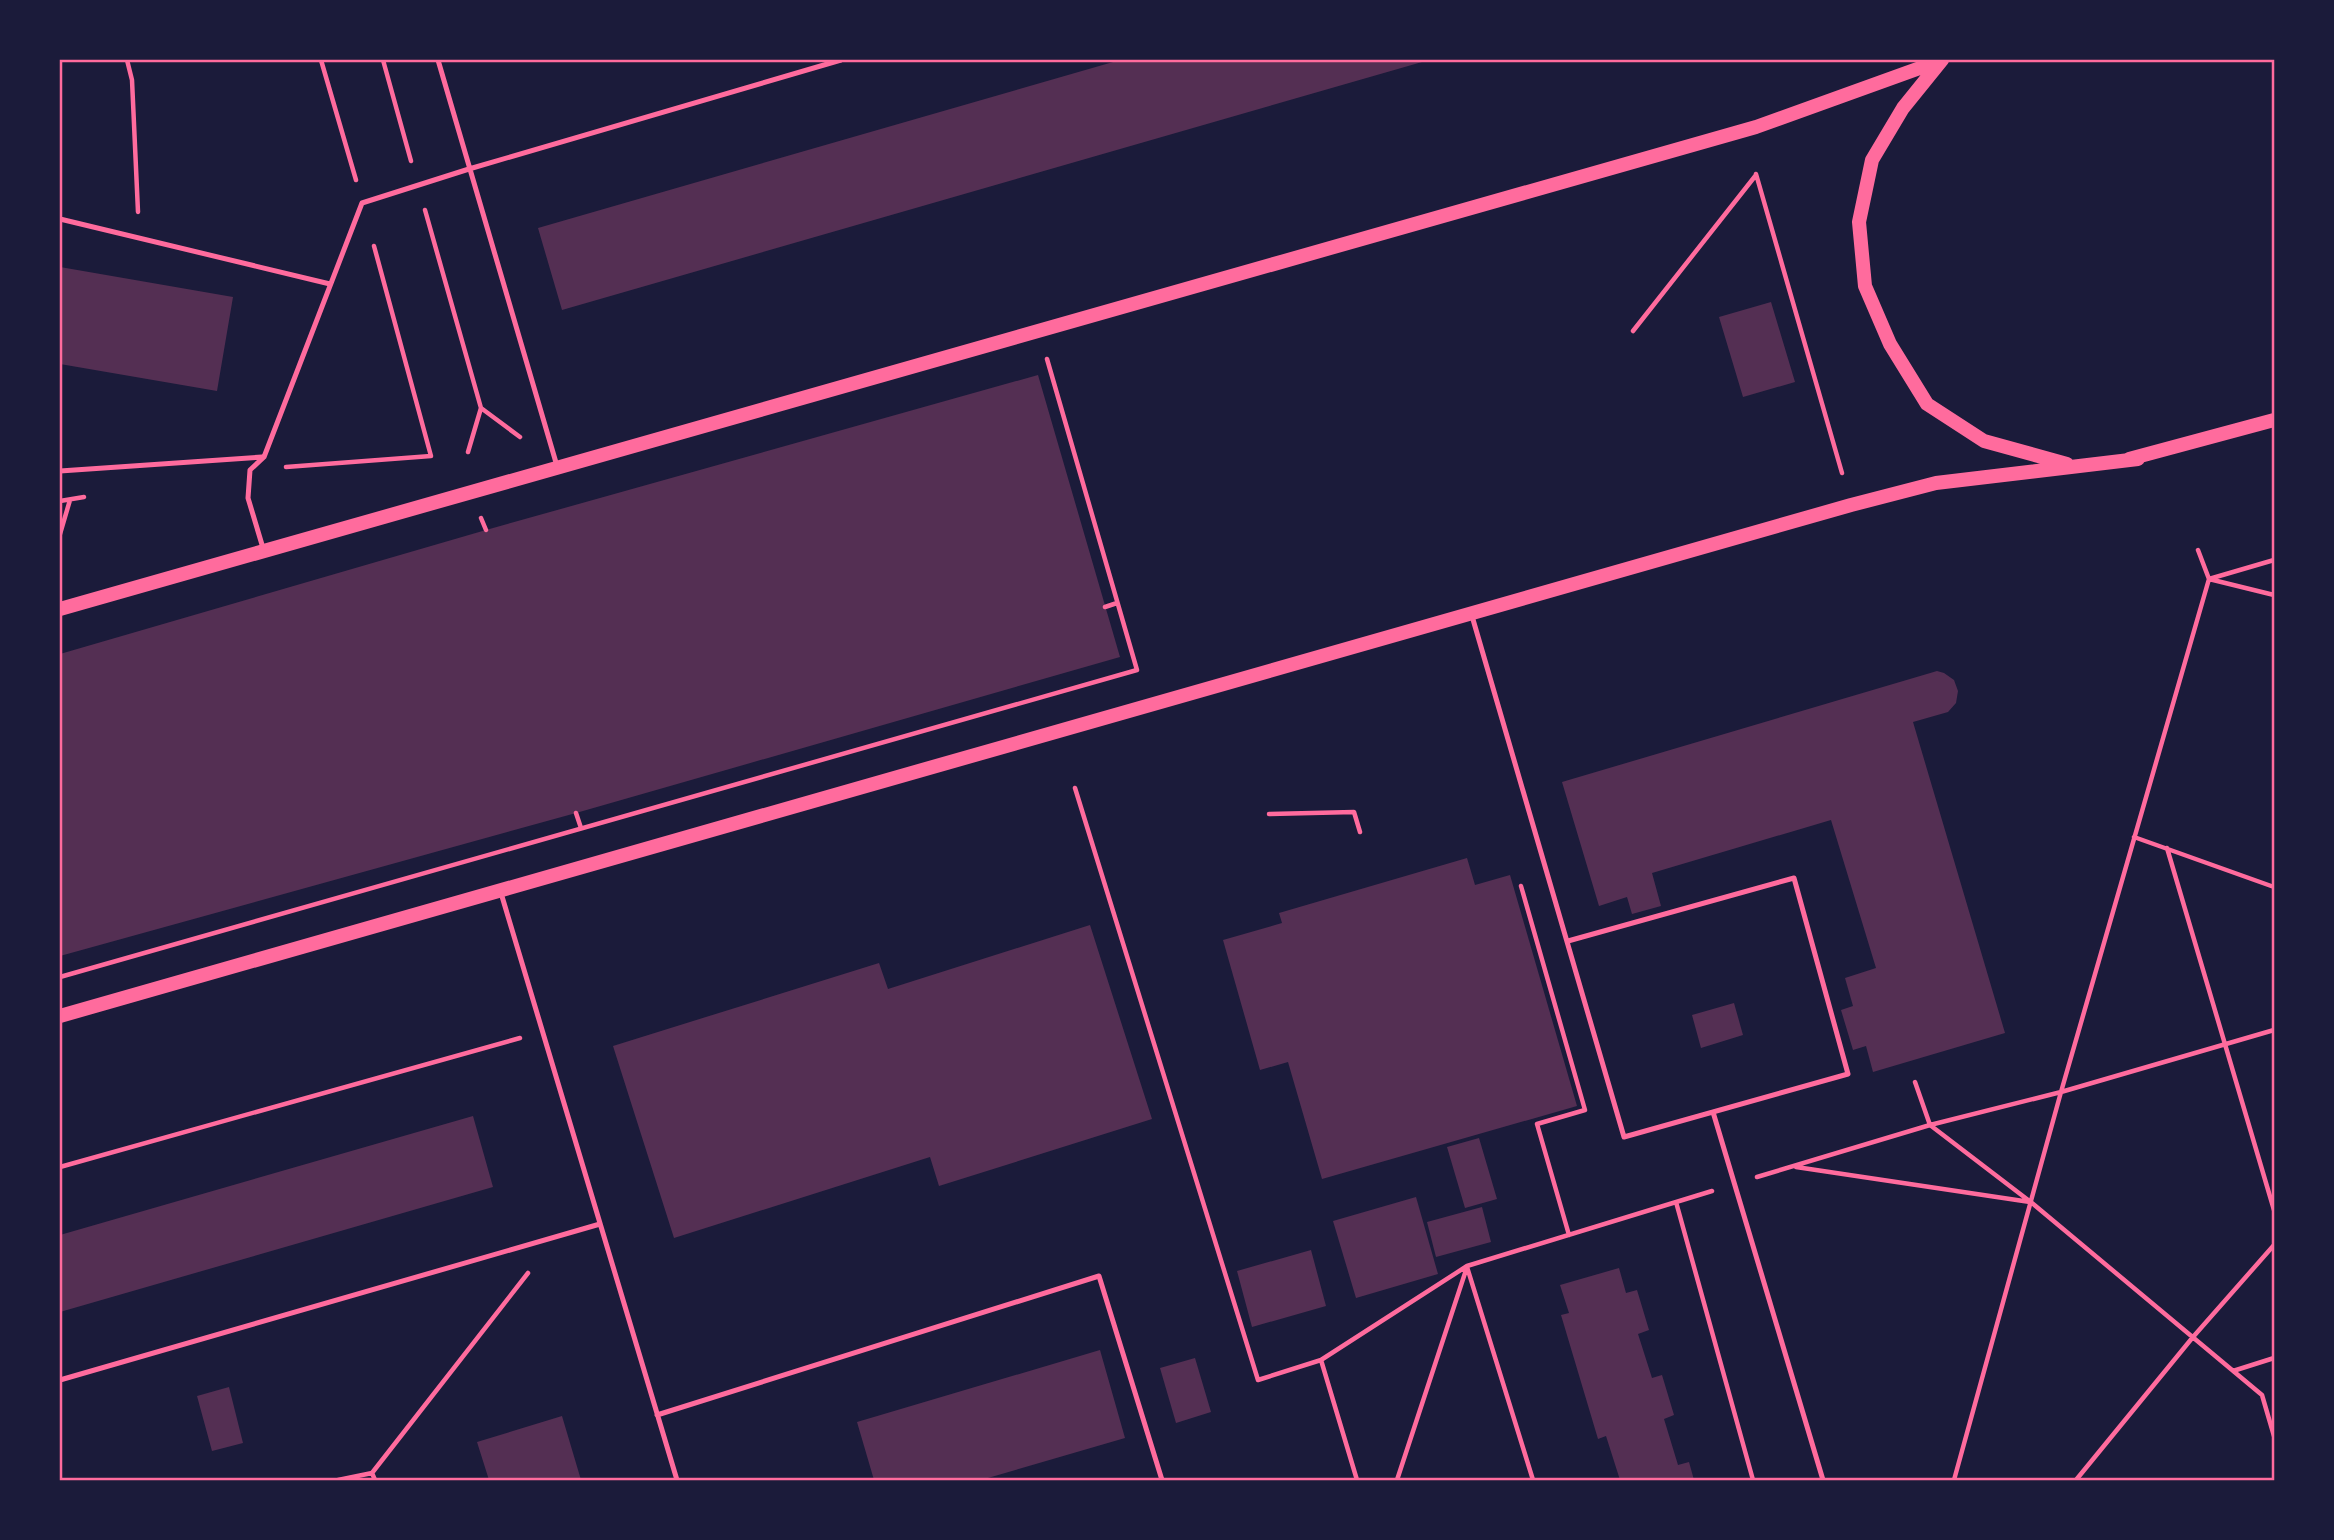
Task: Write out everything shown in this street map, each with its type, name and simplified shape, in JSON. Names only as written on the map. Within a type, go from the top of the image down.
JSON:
[{"type":"main road","points":[[1942,60],[1903,108],[1872,160],[1859,222],[1865,286],[1890,344],[1927,404],[1984,441],[2066,464],[2138,458]]},
{"type":"main road","points":[[60,609],[1756,127],[1942,60]]},
{"type":"main road","points":[[60,1016],[1936,483],[2138,458],[2274,420]]},
{"type":"main road","points":[[2249,427],[2274,429]]},
{"type":"lane","points":[[438,60],[557,467]]},
{"type":"lane","points":[[263,550],[248,498],[250,470],[264,457],[362,203],[841,60]]},
{"type":"lane","points":[[60,219],[330,284]]},
{"type":"lane","points":[[60,471],[264,457]]},
{"type":"lane","points":[[1471,613],[1623,1137],[1848,1074],[1794,878],[1568,941]]},
{"type":"lane","points":[[500,890],[677,1480]]},
{"type":"lane","points":[[1713,1112],[1824,1480]]},
{"type":"lane","points":[[60,1380],[600,1224]]},
{"type":"lane","points":[[657,1415],[1099,1276],[1163,1480]]},
{"type":"path","points":[[127,60],[132,79],[139,238]]},
{"type":"path","points":[[321,60],[430,456]]},
{"type":"path","points":[[383,60],[481,408],[468,452]]},
{"type":"path","points":[[1633,331],[1756,174],[1842,473]]},
{"type":"path","points":[[60,977],[1137,670],[1046,356]]},
{"type":"path","points":[[481,408],[520,438]]},
{"type":"path","points":[[60,534],[70,499]]},
{"type":"path","points":[[481,517],[485,530]]},
{"type":"path","points":[[1954,1480],[2134,836],[2209,579],[2198,550]]},
{"type":"path","points":[[2209,579],[2274,560]]},
{"type":"path","points":[[2209,579],[2274,596]]},
{"type":"path","points":[[1105,607],[1118,603]]},
{"type":"path","points":[[1075,788],[1258,1380],[1321,1360],[1467,1266],[1930,1125],[2062,1092],[2274,1030]]},
{"type":"path","points":[[576,813],[581,828]]},
{"type":"path","points":[[1269,814],[1354,813],[1360,832]]},
{"type":"path","points":[[2134,836],[2274,887]]},
{"type":"path","points":[[2167,848],[2274,1210]]},
{"type":"path","points":[[1520,883],[1585,1110],[1537,1124],[1569,1235]]},
{"type":"path","points":[[60,1167],[543,1032]]},
{"type":"path","points":[[1915,1082],[1930,1125],[2032,1203],[2262,1395],[2274,1436]]},
{"type":"path","points":[[1792,1166],[2032,1203]]},
{"type":"path","points":[[1676,1202],[1753,1480]]},
{"type":"path","points":[[2076,1480],[2193,1337],[2274,1245]]},
{"type":"path","points":[[1397,1480],[1467,1266]]},
{"type":"path","points":[[1467,1266],[1533,1480]]},
{"type":"path","points":[[338,1480],[372,1472],[529,1271]]},
{"type":"path","points":[[2233,1371],[2274,1358]]},
{"type":"path","points":[[1321,1360],[1357,1480]]},
{"type":"path","points":[[372,1472],[375,1480]]},
{"type":"building","points":[[1120,60],[1429,60],[562,310],[538,228]]},
{"type":"building","points":[[60,267],[233,297],[217,391],[60,364]]},
{"type":"building","points":[[1771,302],[1795,382],[1743,397],[1719,317]]},
{"type":"building","points":[[1038,375],[1120,657],[576,813],[60,956],[60,654],[486,530]]},
{"type":"building","points":[[1937,671],[1954,680],[1958,691],[1956,703],[1948,712],[1913,722],[2005,1033],[1873,1072],[1866,1046],[1853,1050],[1841,1010],[1853,1006],[1845,978],[1876,968],[1831,820],[1652,873],[1661,906],[1632,914],[1627,897],[1599,906],[1562,782]]},
{"type":"building","points":[[1467,858],[1475,885],[1510,875],[1577,1106],[1322,1179],[1288,1062],[1260,1070],[1223,940],[1282,923],[1279,913]]},
{"type":"building","points":[[1090,925],[1152,1119],[939,1186],[930,1157],[674,1238],[613,1046],[879,963],[888,989]]},
{"type":"building","points":[[1734,1003],[1743,1035],[1701,1048],[1692,1015]]},
{"type":"building","points":[[473,1116],[493,1187],[60,1312],[60,1235]]},
{"type":"building","points":[[1479,1138],[1497,1199],[1465,1208],[1447,1147]]},
{"type":"building","points":[[1416,1197],[1438,1274],[1356,1298],[1333,1221]]},
{"type":"building","points":[[1482,1207],[1491,1242],[1436,1257],[1427,1222]]},
{"type":"building","points":[[1311,1250],[1326,1306],[1252,1327],[1237,1271]]},
{"type":"building","points":[[1619,1268],[1626,1293],[1637,1290],[1649,1330],[1638,1334],[1652,1378],[1662,1375],[1674,1415],[1664,1419],[1678,1465],[1689,1462],[1694,1480],[1620,1480],[1606,1436],[1598,1439],[1561,1315],[1569,1313],[1560,1285]]},
{"type":"building","points":[[1100,1350],[1125,1438],[981,1480],[874,1480],[857,1422]]},
{"type":"building","points":[[1195,1358],[1211,1412],[1176,1423],[1160,1368]]},
{"type":"building","points":[[229,1387],[243,1443],[212,1451],[197,1396]]},
{"type":"building","points":[[562,1416],[581,1480],[489,1480],[477,1442]]}]
